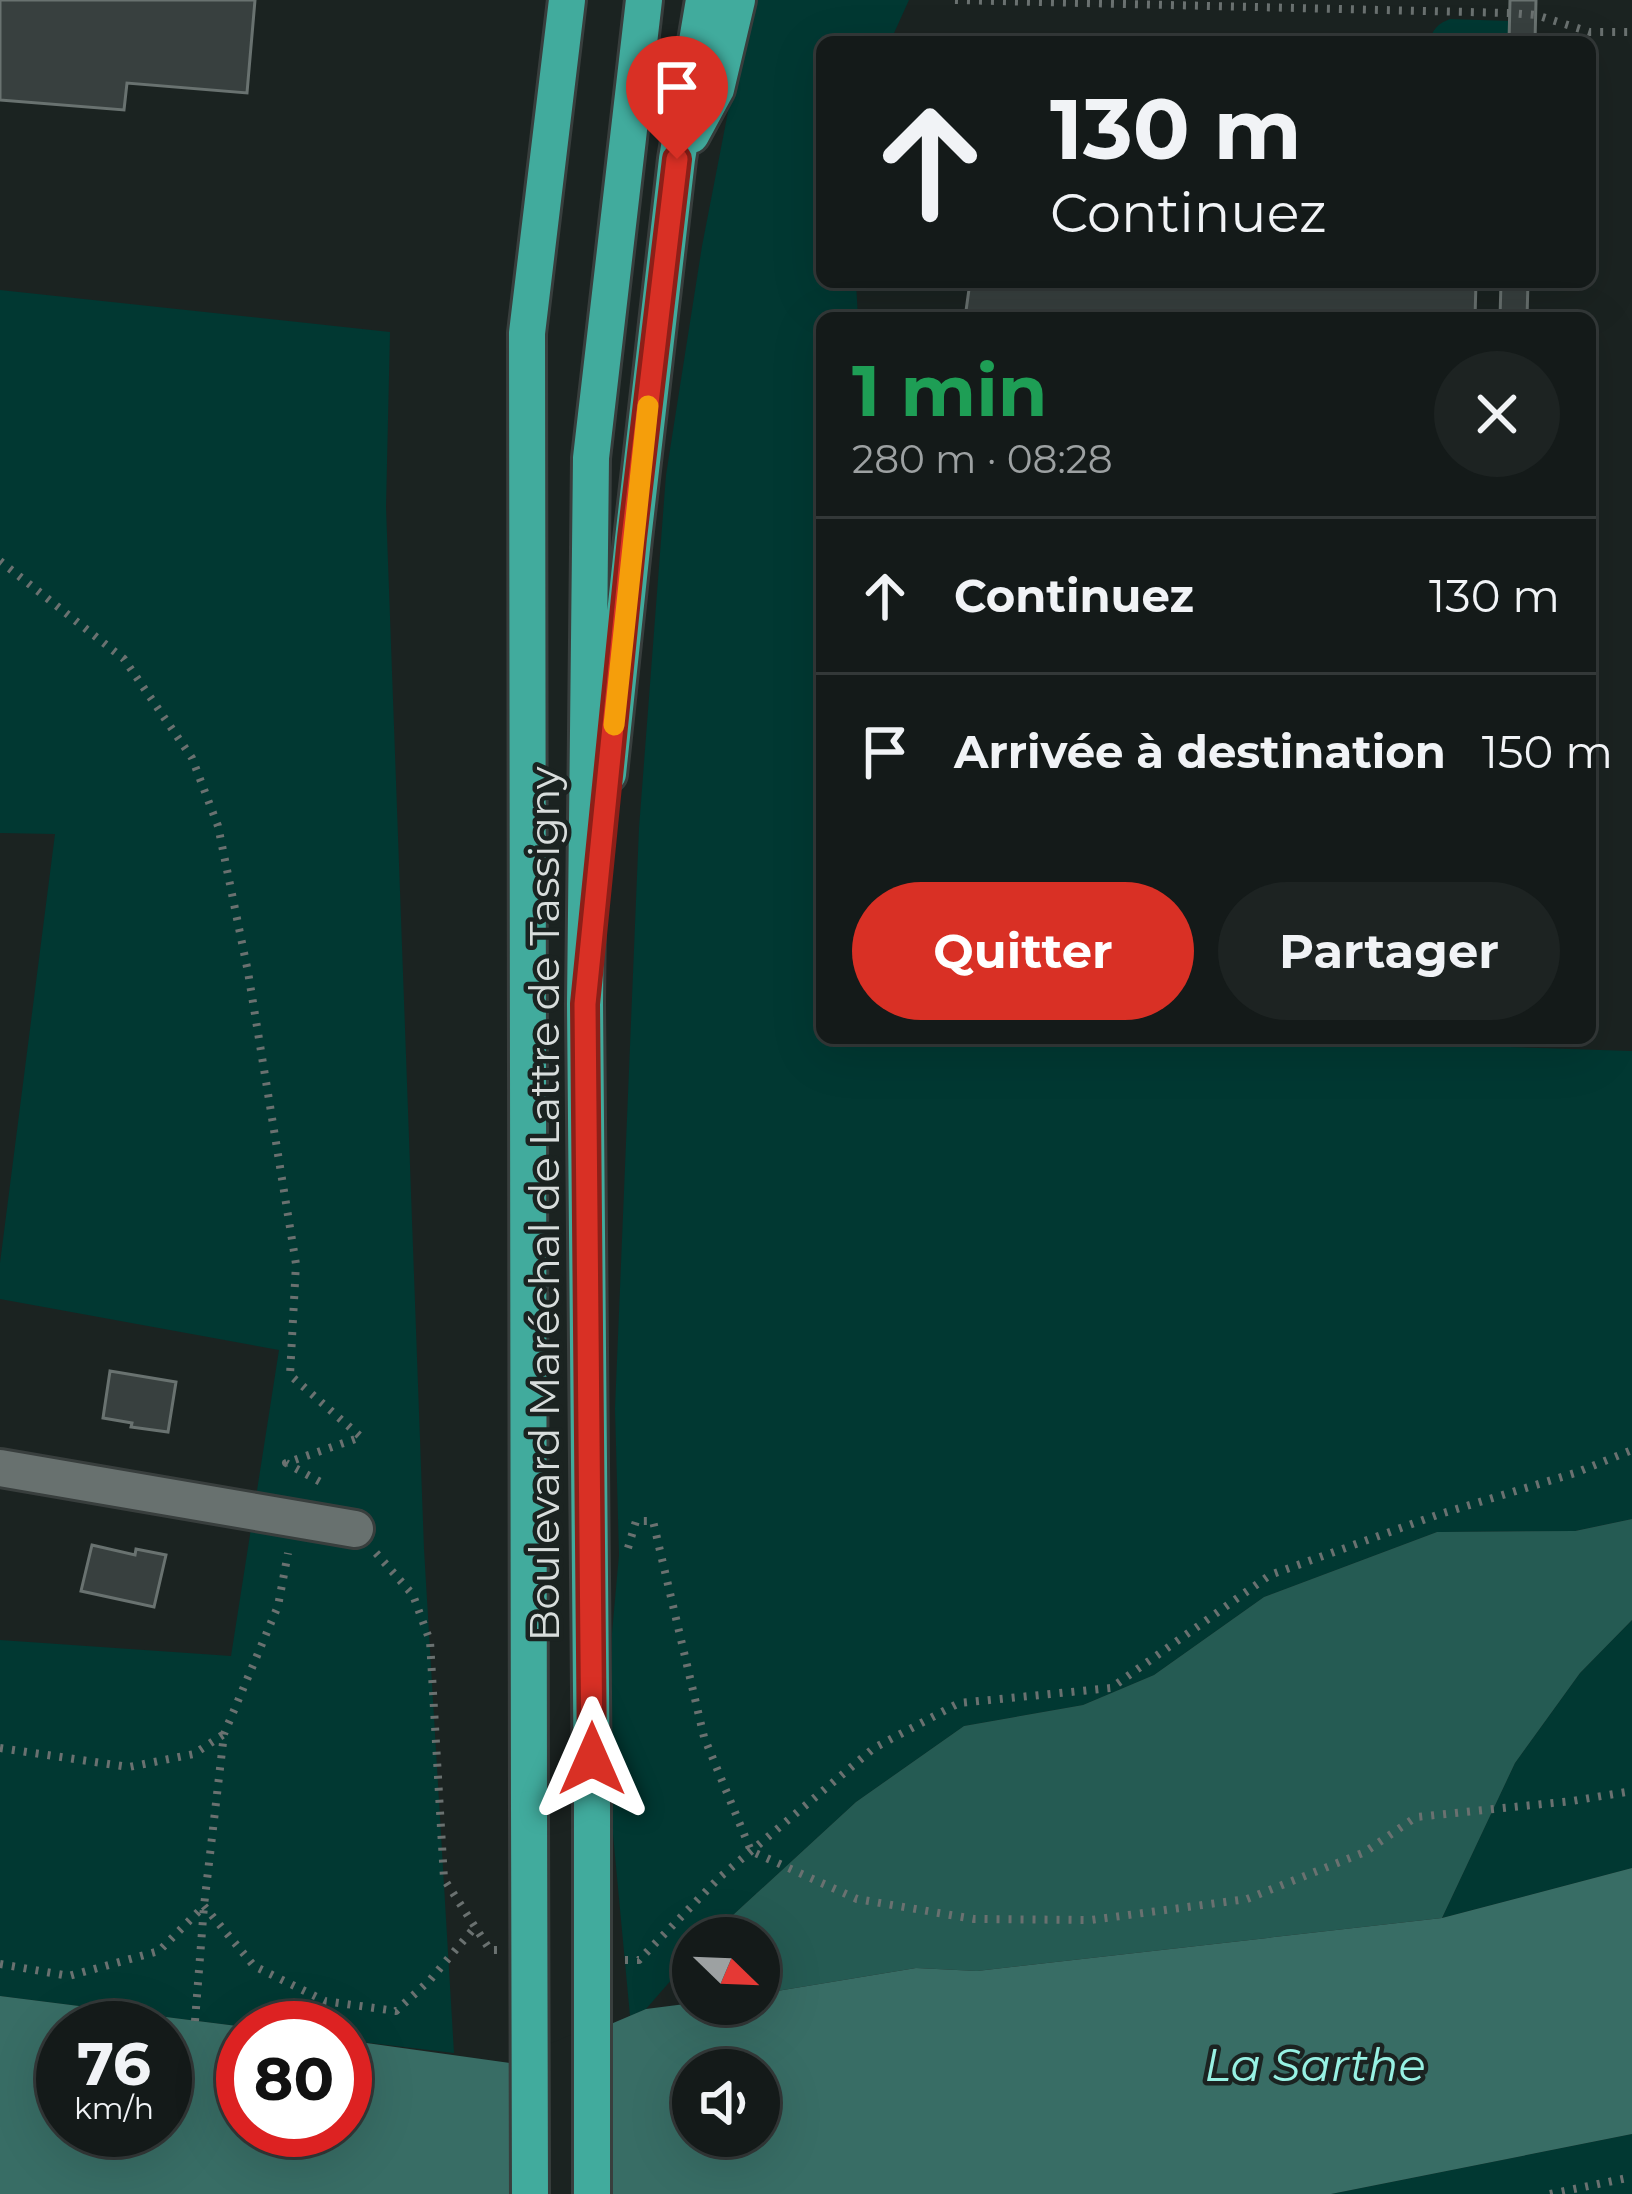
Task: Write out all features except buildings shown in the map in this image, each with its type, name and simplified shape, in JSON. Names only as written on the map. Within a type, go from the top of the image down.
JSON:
[{"type":"highway","name":"Boulevard Maréchal de Lattre de Tassigny","points":[[592,2194],[585,1004],[591,458],[644,0]]},
{"type":"highway","points":[[585,1004],[632,538],[677,159],[704,0]]},
{"type":"highway","points":[[677,159],[716,88],[737,0]]},
{"type":"highway","name":"Boulevard Maréchal de Lattre de Tassigny","points":[[530,2194],[527,333],[565,2]]},
{"type":"street","points":[[0,1468],[355,1529]]},
{"type":"path","points":[[955,0],[1510,13],[1536,15],[1590,32],[1632,32]]},
{"type":"path","points":[[1596,360],[1601,360]]},
{"type":"path","points":[[0,561],[124,659],[192,758],[218,826],[248,972],[296,1264],[290,1375],[361,1437],[286,1463],[344,1495],[294,1519],[278,1606],[224,1734],[195,2021]]},
{"type":"path","points":[[623,1960],[638,1960],[720,1876],[874,1748],[958,1703],[1111,1688],[1270,1575],[1632,1450]]},
{"type":"path","points":[[625,1559],[636,1521],[652,1521],[704,1737],[751,1851],[857,1899],[974,1919],[1090,1921],[1247,1898],[1365,1852],[1416,1817],[1632,1791]]},
{"type":"path","points":[[355,1529],[412,1594],[430,1641],[444,1880],[490,1950],[512,1952]]},
{"type":"path","points":[[0,1748],[129,1767],[194,1754],[224,1734]]},
{"type":"path","points":[[204,1906],[254,1966],[326,2001],[396,2011],[475,1927]]},
{"type":"path","points":[[0,1964],[69,1976],[159,1951],[204,1906]]},
{"type":"path","points":[[1550,2194],[1632,2177]]},
{"type":"shaded area","points":[[753,0],[909,0],[893,36],[816,36],[816,288],[856,288],[858,312],[816,312],[816,1044],[1414,1044],[1632,1051],[1632,1519],[1575,1531],[1437,1532],[1264,1597],[1154,1675],[1083,1705],[964,1726],[856,1802],[731,1917],[672,1917],[672,1979],[646,2009],[630,2016],[611,1813],[612,1633],[619,1555],[615,1409],[639,828],[666,475],[702,246]]},
{"type":"shaded area","points":[[1450,19],[1509,21],[1509,36],[1432,36]]},
{"type":"shaded area","points":[[0,290],[390,332],[386,507],[424,1549],[454,2053],[372,2043],[372,2001],[216,2001],[216,2023],[192,2020],[192,2001],[40,2001],[0,1996],[0,1640],[231,1656],[279,1350],[0,1299],[0,1263],[55,834],[0,833]]},
{"type":"shaded area","points":[[1632,1519],[1632,1620],[1580,1673],[1515,1763],[1442,1918],[977,1971],[916,1968],[780,1991],[780,1917],[731,1917],[856,1802],[964,1726],[1083,1705],[1154,1675],[1264,1597],[1437,1532],[1575,1531]]},
{"type":"shaded area","points":[[1632,1620],[1632,1868],[1442,1918],[1515,1763],[1580,1673]]},
{"type":"shaded area","points":[[1632,2134],[1632,2194],[1331,2194]]},
{"type":"water","name":"La Sarthe","points":[[1632,1868],[1632,2134],[1331,2194],[0,2194],[0,1996],[40,2001],[36,2157],[192,2157],[192,2020],[216,2023],[216,2157],[372,2157],[372,2044],[517,2064],[646,2009],[672,2006],[672,2025],[780,2025],[780,1991],[916,1968],[977,1971],[1442,1918]]},
{"type":"pier","points":[[592,2026],[592,2194],[530,2194],[530,2052]]},
{"type":"slow traffic","points":[[614,725],[648,406]]},
{"type":"route","points":[[592,1759],[585,1004],[632,538],[677,159]]}]
